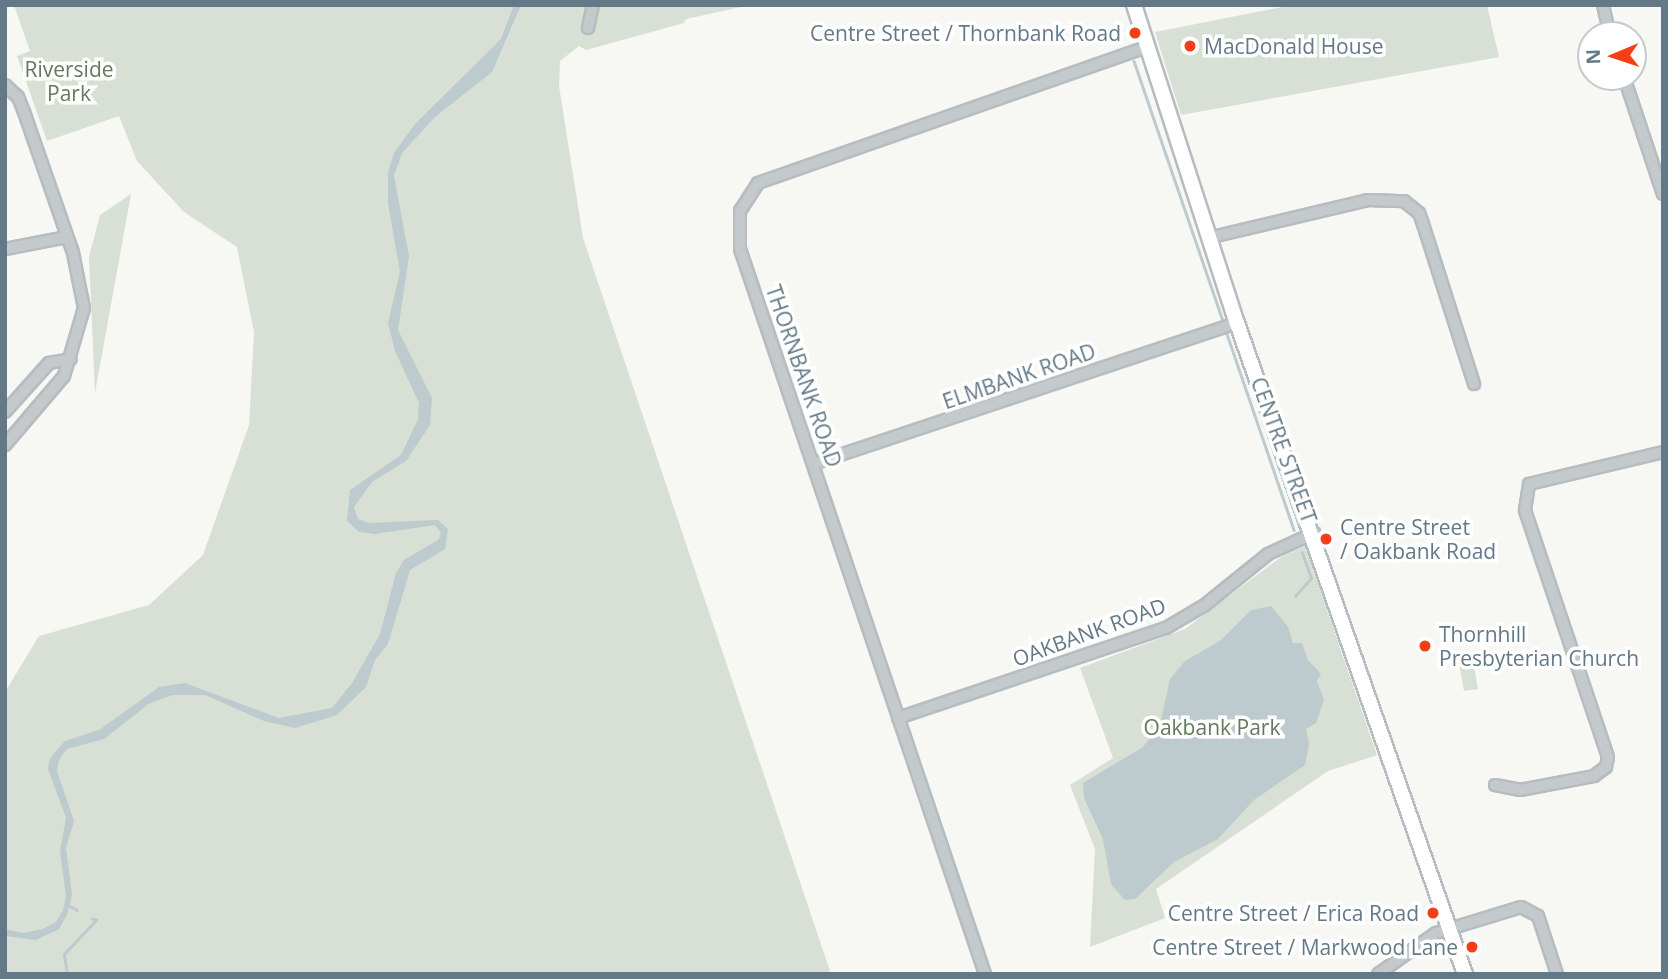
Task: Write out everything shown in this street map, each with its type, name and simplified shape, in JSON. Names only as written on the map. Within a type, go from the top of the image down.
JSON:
[{"type":"main road","name":"CENTRE STREET","points":[[1133,5],[1212,237],[1237,323],[1314,533],[1465,974]]},
{"type":"street","points":[[588,28],[593,5]]},
{"type":"street","name":"THORNBANK ROAD","points":[[985,974],[740,249],[740,211],[751,190],[758,183],[1147,47]]},
{"type":"street","points":[[5,445],[64,376],[83,321],[84,295],[67,237],[9,87]]},
{"type":"street","points":[[1629,91],[1663,194]]},
{"type":"street","points":[[1212,237],[1368,200],[1404,201],[1419,213],[1474,384]]},
{"type":"street","points":[[5,249],[67,237]]},
{"type":"street","name":"ELMBANK ROAD","points":[[813,464],[1237,323]]},
{"type":"street","points":[[5,412],[49,363],[71,359]]},
{"type":"street","points":[[1495,785],[1520,790],[1594,776],[1606,767],[1608,757],[1525,510],[1529,484],[1663,452]]},
{"type":"street","name":"OAKBANK ROAD","points":[[898,718],[1166,628],[1205,605],[1268,554],[1314,533]]},
{"type":"street","points":[[1378,974],[1450,928],[1508,909],[1531,909],[1538,916],[1557,974]]},
{"type":"green space","name":"Riverside Park","points":[[14,5],[750,5],[686,19],[684,23],[586,50],[579,46],[560,61],[559,86],[583,238],[831,974],[5,974],[5,692],[39,636],[149,605],[203,555],[249,425],[254,332],[237,247],[184,212],[137,161],[119,116],[47,141],[17,56],[30,51]]},
{"type":"green space","points":[[1293,5],[1487,5],[1499,57],[1181,115],[1155,32]]},
{"type":"green space","points":[[131,194],[95,393],[89,257],[100,215]]},
{"type":"green space","name":"Oakbank Park","points":[[1305,546],[1377,755],[1328,771],[1156,889],[1165,918],[1090,947],[1095,849],[1070,785],[1113,758],[1080,668],[1185,629],[1281,557]]},
{"type":"green space","points":[[1473,661],[1478,689],[1464,691],[1459,663]]},
{"type":"shaded area","points":[[514,5],[521,5],[492,72],[435,117],[402,153],[394,176],[409,256],[398,330],[432,398],[430,425],[406,461],[372,482],[354,507],[358,519],[369,523],[438,520],[448,529],[445,549],[410,570],[388,644],[375,660],[366,687],[337,715],[295,728],[264,721],[205,695],[173,695],[150,703],[104,739],[67,749],[59,760],[57,771],[74,821],[66,848],[72,895],[67,915],[59,929],[36,940],[5,936],[5,929],[23,933],[43,929],[56,922],[63,910],[66,896],[60,851],[66,818],[48,769],[50,758],[65,741],[99,730],[159,687],[185,683],[279,718],[332,708],[352,683],[380,634],[396,573],[404,560],[438,540],[441,533],[435,525],[375,534],[359,532],[347,521],[350,490],[401,455],[418,419],[419,403],[395,351],[388,323],[400,272],[388,203],[388,172],[394,153],[415,124],[501,39]]},
{"type":"shaded area","points":[[1271,606],[1288,627],[1293,643],[1302,643],[1308,660],[1321,674],[1317,681],[1324,700],[1316,723],[1306,729],[1309,744],[1305,765],[1254,800],[1218,839],[1174,862],[1135,899],[1125,900],[1111,884],[1103,839],[1084,798],[1083,783],[1143,747],[1160,725],[1170,679],[1185,661],[1220,641],[1251,610]]},
{"type":"waterway","points":[[1134,61],[1222,318]]},
{"type":"waterway","points":[[1227,334],[1294,530]]},
{"type":"waterway","points":[[1295,596],[1311,578],[1302,553]]},
{"type":"waterway","points":[[68,905],[77,910]]},
{"type":"waterway","points":[[67,974],[64,954],[96,920],[92,919]]},
{"type":"place","name":"Centre Street / Thornbank Road","points":[[1135,33]]},
{"type":"place","name":"MacDonald House","points":[[1190,46]]},
{"type":"place","name":"Centre Street / Oakbank Road","points":[[1326,539]]},
{"type":"place","name":"Thornhill Presbyterian Church","points":[[1425,646]]},
{"type":"place","name":"Centre Street / Erica Road","points":[[1433,913]]},
{"type":"place","name":"Centre Street / Markwood Lane","points":[[1472,947]]}]
